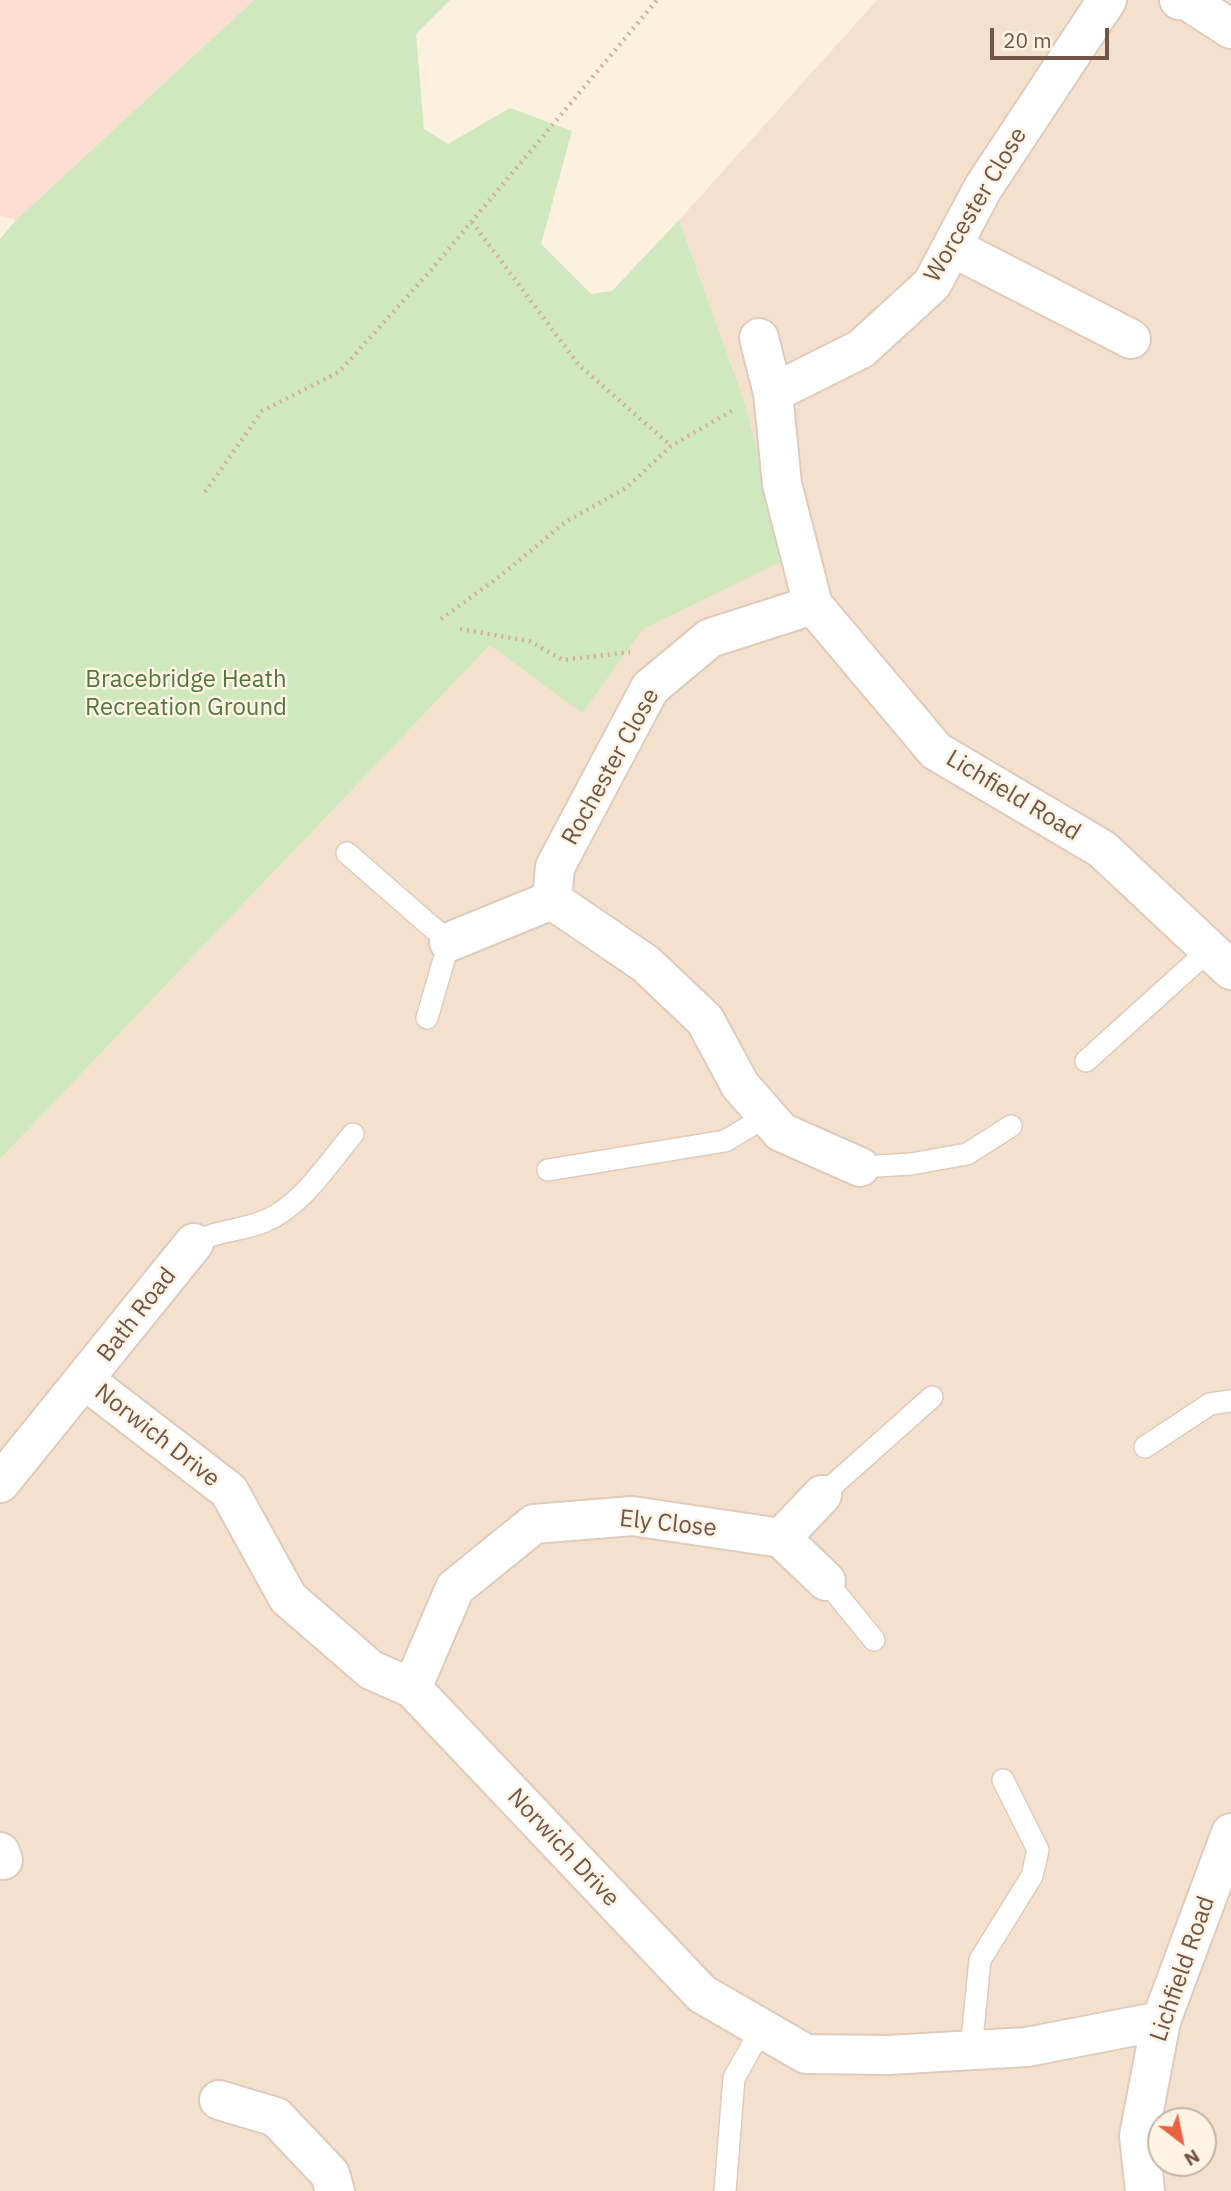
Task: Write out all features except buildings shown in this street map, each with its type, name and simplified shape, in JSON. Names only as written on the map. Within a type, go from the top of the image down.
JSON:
[{"type":"street","name":"Worcester Close","points":[[759,398],[861,349],[932,284],[983,188],[1107,0]]},
{"type":"street","points":[[1179,0],[1188,1],[1231,29]]},
{"type":"street","points":[[952,247],[1131,339]]},
{"type":"street","points":[[759,338],[759,398],[813,605]]},
{"type":"street","name":"Rochester Close","points":[[552,900],[555,867],[650,688],[710,638],[813,605]]},
{"type":"street","name":"Lichfield Road","points":[[813,605],[936,751],[1102,849],[1220,960]]},
{"type":"street","points":[[449,942],[552,900],[646,964],[705,1020],[740,1085],[781,1132],[860,1167]]},
{"type":"street","name":"Bath Road","points":[[0,1483],[86,1381],[194,1243]]},
{"type":"street","name":"Norwich Drive","points":[[86,1381],[229,1491],[288,1598],[371,1670],[412,1688],[702,1994],[806,2053],[888,2055],[1027,2047],[1161,2021]]},
{"type":"street","points":[[821,1495],[781,1538],[826,1581]]},
{"type":"street","name":"Ely Close","points":[[412,1688],[455,1588],[534,1524],[632,1516],[781,1538]]},
{"type":"street","name":"Lichfield Road","points":[[1145,2191],[1139,2136],[1161,2021],[1231,1833]]},
{"type":"street","points":[[219,2100],[276,2117],[330,2174],[335,2191]]},
{"type":"lane","points":[[347,853],[449,942],[427,1017]]},
{"type":"lane","points":[[1086,1061],[1220,960]]},
{"type":"lane","points":[[548,1170],[725,1141],[767,1116]]},
{"type":"lane","points":[[860,1167],[911,1164],[967,1154],[1012,1126]]},
{"type":"lane","points":[[194,1243],[205,1237],[267,1221],[282,1212],[296,1200],[353,1134]]},
{"type":"lane","points":[[821,1495],[932,1397]]},
{"type":"lane","points":[[1145,1447],[1210,1404],[1231,1401]]},
{"type":"lane","points":[[826,1581],[874,1640]]},
{"type":"lane","points":[[971,2050],[980,1959],[1032,1876],[1038,1850],[1003,1780]]},
{"type":"lane","points":[[725,2191],[734,2078],[762,2028]]},
{"type":"path","points":[[205,492],[262,411],[339,372],[472,222],[657,0]]},
{"type":"path","points":[[472,222],[578,364],[671,446]]},
{"type":"path","points":[[441,619],[567,522],[626,488],[671,446],[759,398]]},
{"type":"path","points":[[460,629],[529,641],[564,660],[638,650]]},
{"type":"shaded area","points":[[0,0],[254,0],[16,220],[0,215]]},
{"type":"shaded area","points":[[877,0],[1231,0],[1231,2191],[0,2191],[0,1159],[490,645],[642,630],[783,560],[745,403],[679,220]]},
{"type":"green space","name":"Bracebridge Heath Recreation Ground","points":[[254,0],[450,0],[416,34],[424,129],[448,144],[510,108],[572,131],[541,244],[591,294],[612,291],[679,220],[745,403],[784,560],[642,630],[582,713],[490,645],[0,1159],[0,239],[16,220]]}]
